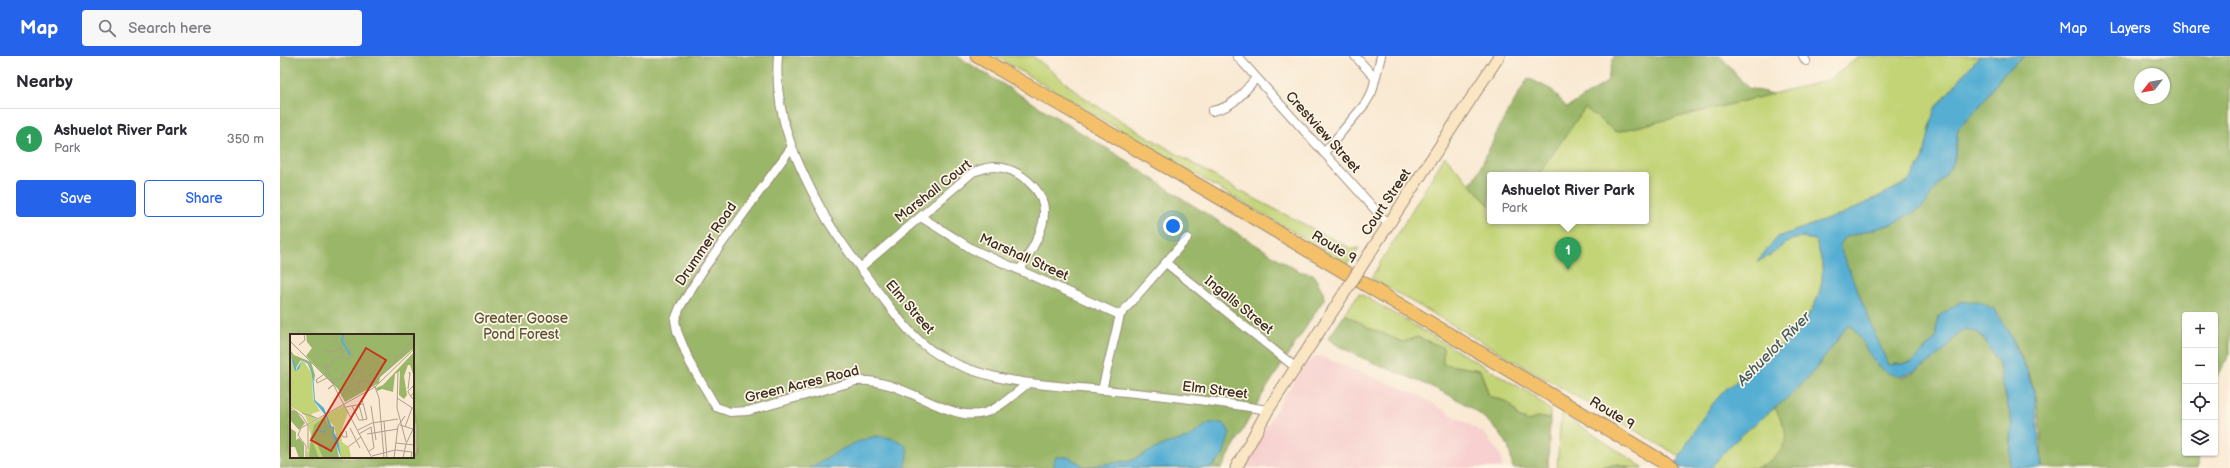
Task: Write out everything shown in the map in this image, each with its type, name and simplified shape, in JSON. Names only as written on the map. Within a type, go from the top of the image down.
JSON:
[{"type":"highway","name":"Route 9","points":[[977,56],[1239,209],[1672,468]]},
{"type":"main road","name":"Court Street","points":[[1236,468],[1268,410],[1499,56]]},
{"type":"street","name":"Elm Street","points":[[778,56],[778,99],[791,148],[835,233],[905,326],[922,343],[936,353],[963,367],[1027,384],[1102,390],[1268,410]]},
{"type":"street","name":"Crestview Street","points":[[1237,56],[1389,225]]},
{"type":"street","points":[[1355,56],[1375,78]]},
{"type":"street","points":[[1324,153],[1365,104],[1372,92],[1381,56]]},
{"type":"street","points":[[1212,111],[1225,108],[1232,104],[1256,78]]},
{"type":"street","name":"Drummer Road","points":[[690,363],[677,331],[675,320],[680,307],[737,222],[791,148]]},
{"type":"street","name":"Marshall Court","points":[[860,268],[973,172],[994,167],[1004,168],[1028,181],[1037,191],[1043,202],[1044,214],[1040,230],[1020,270]]},
{"type":"street","name":"Marshall Street","points":[[921,217],[972,249],[1120,315]]},
{"type":"street","points":[[1102,390],[1120,315],[1187,238]]},
{"type":"street","name":"Ingalls Street","points":[[1166,263],[1295,368]]},
{"type":"street","name":"Green Acres Road","points":[[690,363],[716,407],[730,412],[748,411],[865,380],[890,384],[956,412],[975,415],[984,414],[996,407],[1027,384]]},
{"type":"shaded area","points":[[1317,355],[1418,395],[1484,433],[1501,455],[1502,468],[1243,468],[1280,403],[1306,364]]},
{"type":"green space","name":"Greater Goose Pond Forest","points":[[280,56],[957,56],[1119,156],[1186,201],[1298,271],[1313,274],[1323,292],[1324,299],[1261,397],[1222,468],[280,468]]},
{"type":"green space","points":[[995,56],[1033,56],[1087,100],[1236,189],[1352,249],[1359,248],[1347,264]]},
{"type":"green space","points":[[1614,56],[1720,56],[1748,88],[1773,94],[1616,132],[1585,108],[1540,172],[1487,172],[1487,203],[1470,184],[1476,177],[1501,124],[1528,78],[1552,90],[1567,108],[1607,82]]},
{"type":"green space","points":[[1860,56],[1979,56],[1934,110],[1923,160],[1908,182],[1845,213],[1778,237],[1768,258],[1789,241],[1807,238],[1815,240],[1820,256],[1822,270],[1822,283],[1812,308],[1805,320],[1785,343],[2010,468],[1700,468],[1371,278],[1445,156],[1487,203],[1487,224],[1649,224],[1649,172],[1540,172],[1585,107],[1616,132],[1829,80]]},
{"type":"green space","points":[[2024,56],[2230,56],[2230,354],[2218,374],[2218,312],[2182,312],[2182,456],[2199,456],[2198,468],[2042,468],[2037,402],[2032,383],[2018,350],[1995,310],[1938,317],[1935,339],[1912,363],[1888,365],[1845,267],[1841,255],[1841,244],[1846,237],[1892,224],[1954,162],[1958,129],[1979,107],[2004,73]]},
{"type":"green space","points":[[1359,293],[1533,395],[1550,410],[1550,419],[1538,417],[1529,421],[1518,417],[1516,412],[1507,402],[1489,396],[1480,370],[1443,364],[1417,337],[1403,342],[1371,329],[1345,314]]},
{"type":"green space","points":[[1345,314],[1371,329],[1403,342],[1417,337],[1443,347],[1443,364],[1480,370],[1489,396],[1506,402],[1513,408],[1518,417],[1529,421],[1538,417],[1550,419],[1548,468],[1513,468],[1506,442],[1490,423],[1470,407],[1423,383],[1350,352],[1328,339]]},
{"type":"green space","points":[[1848,325],[1853,327],[1878,366],[1901,377],[1910,375],[1942,353],[1957,333],[1964,328],[1976,332],[1983,337],[1998,362],[2012,424],[2010,468],[1756,468],[1773,459],[1778,454],[1782,449],[1786,437],[1782,422],[1775,407],[1796,388],[1823,358]]},
{"type":"green space","points":[[1561,413],[1644,468],[1631,468],[1619,464],[1602,468],[1557,468]]},
{"type":"green space","points":[[1619,464],[1631,468],[1602,468],[1603,466]]},
{"type":"water","points":[[1979,56],[2024,56],[2004,73],[1979,107],[1958,129],[1954,162],[1923,207],[1892,224],[1846,237],[1841,242],[1840,248],[1888,365],[1912,363],[1935,339],[1938,317],[1960,302],[1979,301],[1995,310],[2007,329],[2027,371],[2035,395],[2042,468],[2010,468],[2012,424],[1998,362],[1983,337],[1977,332],[1964,329],[1957,334],[1942,353],[1935,359],[1909,374],[1897,375],[1888,373],[1872,359],[1853,327],[1848,325],[1808,378],[1792,394],[1729,447],[1711,468],[1674,468],[1695,430],[1714,402],[1721,394],[1782,345],[1796,331],[1808,315],[1817,299],[1822,281],[1821,261],[1815,240],[1804,238],[1789,241],[1773,253],[1757,261],[1778,237],[1845,213],[1908,182],[1923,160],[1934,110]]},
{"type":"water","points":[[1209,423],[1224,423],[1230,433],[1223,456],[1211,468],[1056,468],[1053,464],[1056,457],[1068,457],[1086,467],[1133,460],[1165,444],[1188,438]]},
{"type":"water","points":[[877,436],[903,443],[908,452],[905,468],[809,468],[850,445]]},
{"type":"place","name":"Ashuelot River Park","points":[[1568,270]]},
{"type":"water label","name":"Ashuelot River","points":[[1774,349]]}]
